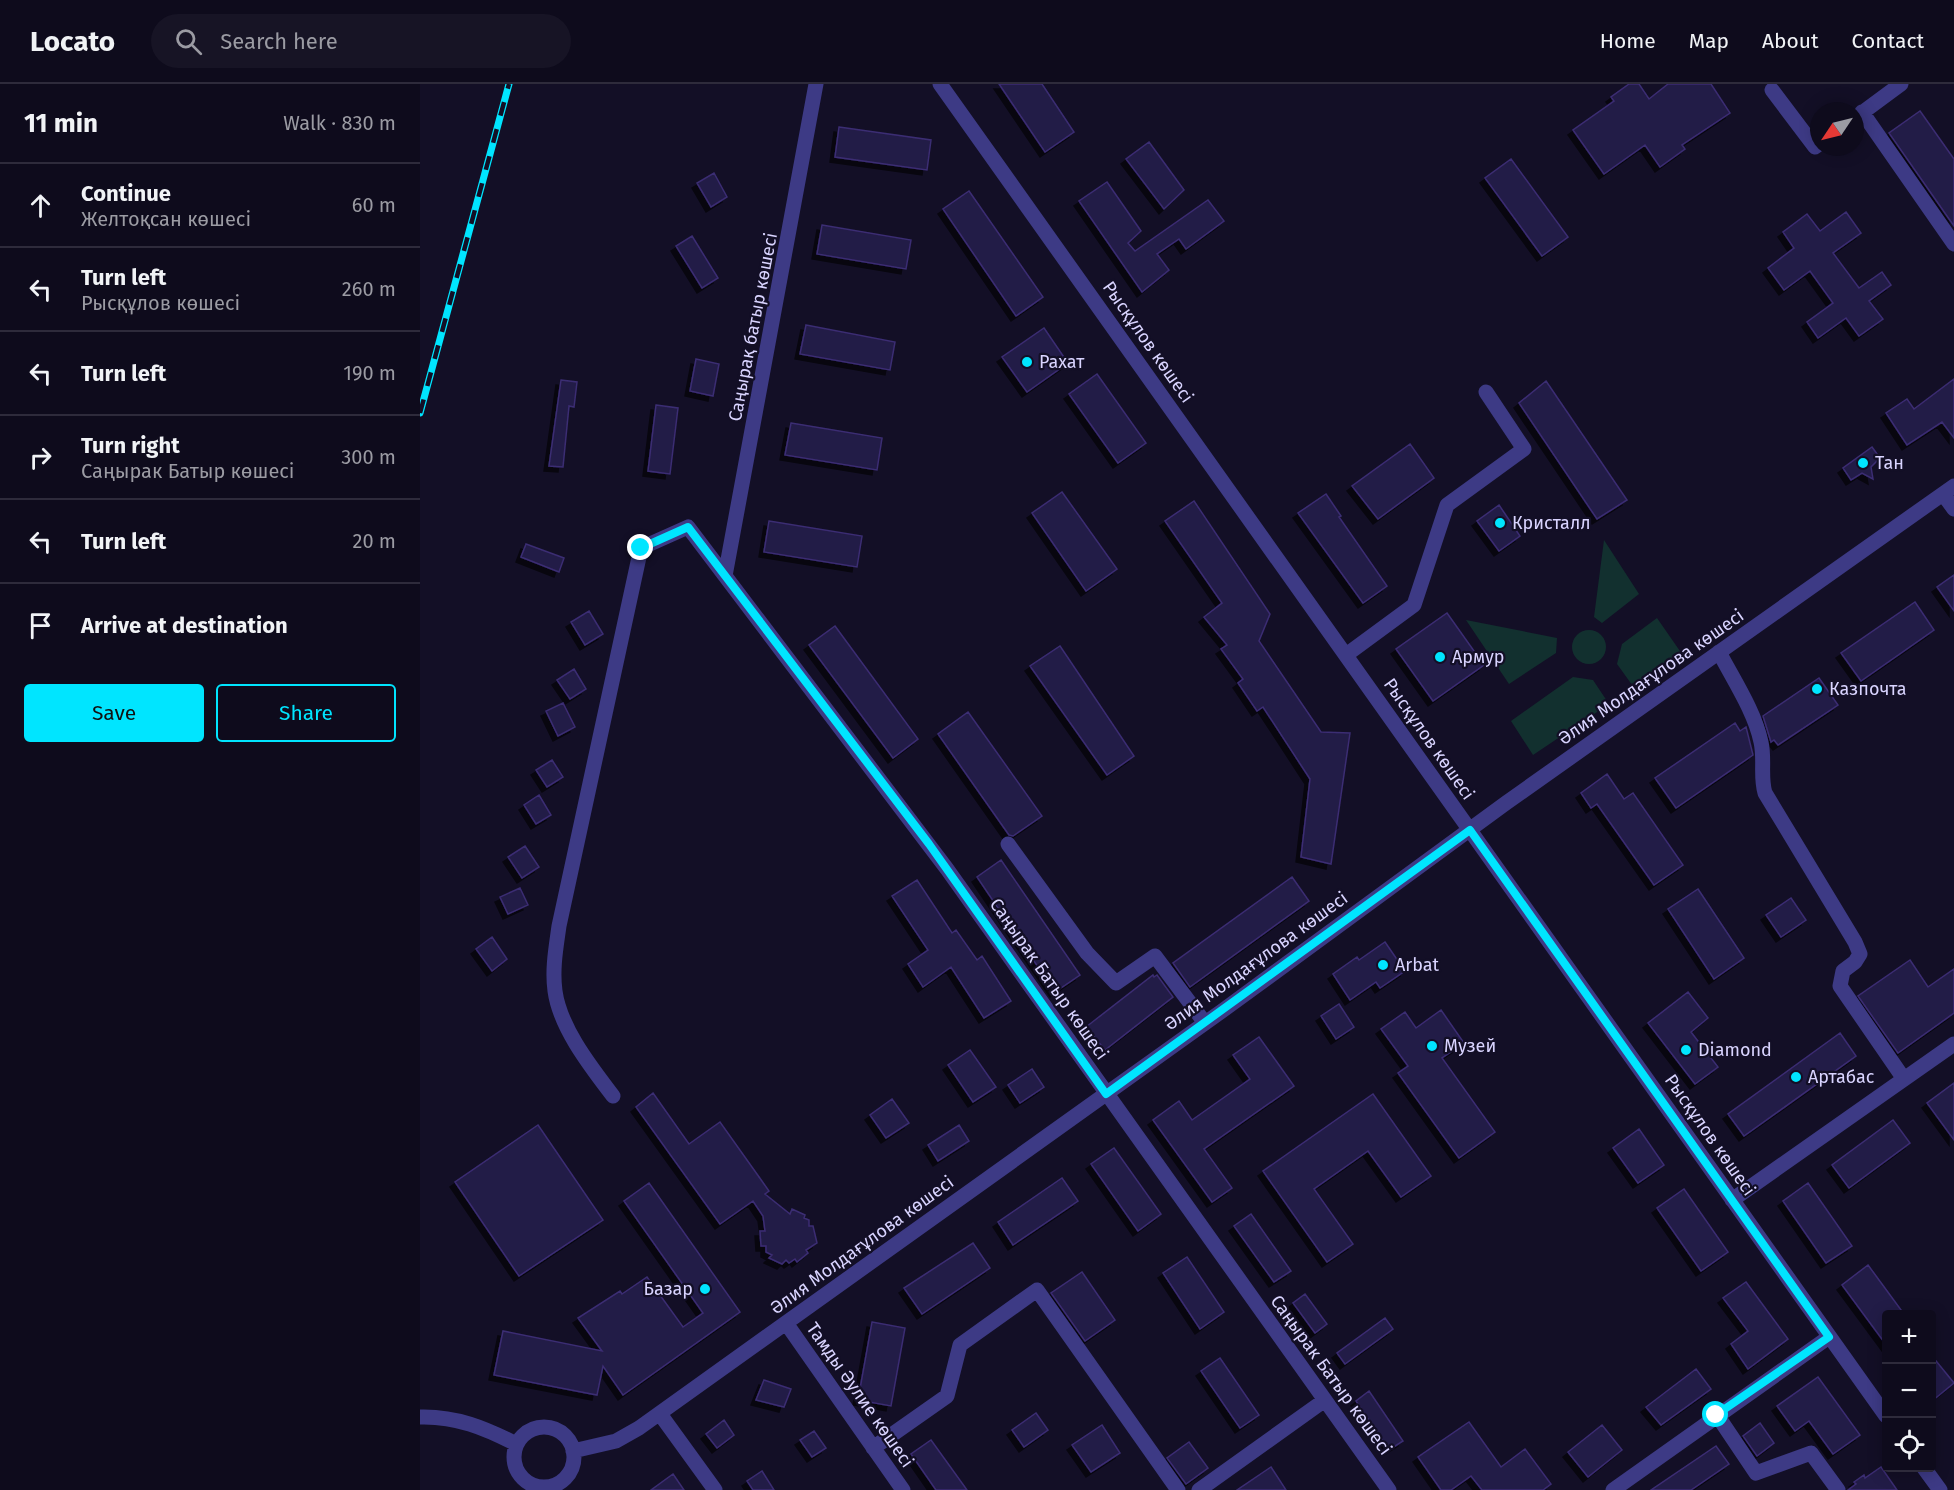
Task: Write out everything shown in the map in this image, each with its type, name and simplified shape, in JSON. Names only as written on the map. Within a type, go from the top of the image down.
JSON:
[{"type":"street","name":"Саңырақ батыр көшесі","points":[[725,576],[816,84]]},
{"type":"street","name":"Рысқұлов көшесі","points":[[940,84],[1882,1409]]},
{"type":"street","points":[[1864,111],[1901,84]]},
{"type":"street","points":[[1772,90],[1810,140]]},
{"type":"street","points":[[1864,122],[1954,244]]},
{"type":"street","points":[[1346,655],[1414,605],[1447,505],[1524,449],[1486,392]]},
{"type":"street","points":[[1948,490],[1954,509]]},
{"type":"street","name":"Әлия Молдағұлова көшесі","points":[[573,1450],[616,1441],[660,1414],[1470,830],[1948,490]]},
{"type":"street","name":"Саңырак Батыр көшесі","points":[[613,1096],[592,1069],[564,1020],[555,992],[554,959],[641,548],[688,527],[941,860],[1389,1490]]},
{"type":"street","points":[[1719,652],[1757,725],[1764,759],[1763,784],[1766,793],[1860,954],[1855,962],[1843,971],[1840,986],[1904,1079]]},
{"type":"street","points":[[1008,844],[1088,953],[1116,982],[1155,957],[1205,1023]]},
{"type":"street","points":[[1732,1200],[1954,1044]]},
{"type":"street","points":[[873,1448],[946,1396],[960,1345],[1036,1290],[1178,1490]]},
{"type":"street","name":"Тамды Әулие көшесі","points":[[786,1323],[903,1490]]},
{"type":"street","points":[[1613,1490],[1829,1337]]},
{"type":"street","points":[[1199,1490],[1325,1400]]},
{"type":"street","points":[[660,1414],[716,1490]]},
{"type":"street","points":[[1716,1415],[1756,1473],[1811,1453],[1838,1490]]},
{"type":"street","points":[[420,1417],[483,1427],[516,1444]]},
{"type":"street","points":[[542,1426],[552,1427],[562,1432],[570,1440],[573,1450],[574,1463],[569,1474],[555,1485],[537,1488],[522,1478],[516,1470],[514,1462],[516,1444],[522,1435],[531,1429],[542,1426]]},
{"type":"street","points":[[1927,1472],[1940,1490]]},
{"type":"green space","points":[[1604,540],[1639,594],[1602,623],[1594,617]]},
{"type":"green space","points":[[1657,618],[1682,654],[1635,689],[1617,664],[1622,644]]},
{"type":"green space","points":[[1466,620],[1557,638],[1556,653],[1509,684]]},
{"type":"green space","points":[[1589,630],[1601,635],[1606,647],[1601,659],[1589,664],[1577,659],[1572,647],[1577,635]]},
{"type":"green space","points":[[1573,677],[1593,680],[1609,704],[1533,755],[1511,721]]},
{"type":"building","points":[[999,84],[1042,84],[1074,132],[1045,152]]},
{"type":"building","points":[[1629,84],[1639,84],[1649,99],[1668,84],[1711,84],[1730,113],[1682,145],[1685,149],[1660,167],[1645,145],[1604,174],[1573,130],[1614,101],[1611,97]]},
{"type":"building","points":[[1920,111],[1954,159],[1954,226],[1889,133]]},
{"type":"building","points":[[839,127],[931,140],[927,170],[835,157]]},
{"type":"building","points":[[1149,142],[1184,190],[1164,209],[1126,159]]},
{"type":"building","points":[[1511,159],[1568,237],[1542,256],[1485,178]]},
{"type":"building","points":[[714,173],[727,197],[711,207],[697,183]]},
{"type":"building","points":[[1107,182],[1141,231],[1128,243],[1135,251],[1208,200],[1224,221],[1186,249],[1179,239],[1157,254],[1169,270],[1142,292],[1079,201]]},
{"type":"building","points":[[969,191],[1043,297],[1016,316],[943,209]]},
{"type":"building","points":[[1846,212],[1861,233],[1833,253],[1859,288],[1882,272],[1891,285],[1869,301],[1883,319],[1859,336],[1846,318],[1818,338],[1807,322],[1833,303],[1810,271],[1784,290],[1768,268],[1794,248],[1783,232],[1807,214],[1820,231]]},
{"type":"building","points":[[822,225],[911,240],[906,269],[817,254]]},
{"type":"building","points":[[692,236],[718,278],[702,288],[676,246]]},
{"type":"building","points":[[806,325],[895,342],[890,370],[800,354]]},
{"type":"building","points":[[1044,328],[1068,363],[1027,392],[1002,357]]},
{"type":"building","points":[[696,359],[719,364],[713,396],[690,391]]},
{"type":"building","points":[[1097,374],[1146,443],[1118,463],[1069,394]]},
{"type":"building","points":[[1954,379],[1954,438],[1942,422],[1907,445],[1886,413],[1907,399],[1914,409]]},
{"type":"building","points":[[561,380],[577,382],[574,407],[569,406],[563,467],[549,466]]},
{"type":"building","points":[[1546,381],[1627,500],[1597,519],[1519,403]]},
{"type":"building","points":[[656,405],[678,408],[670,474],[648,471]]},
{"type":"building","points":[[791,423],[882,438],[877,470],[785,455]]},
{"type":"building","points":[[1410,444],[1434,478],[1378,519],[1352,486]]},
{"type":"building","name":"Тан","points":[[1872,447],[1880,458],[1871,467],[1873,479],[1862,473],[1851,480],[1843,468]]},
{"type":"building","points":[[1062,492],[1117,569],[1086,591],[1032,513]]},
{"type":"building","points":[[1326,494],[1341,516],[1339,517],[1387,586],[1363,603],[1298,513]]},
{"type":"building","points":[[1194,501],[1270,614],[1259,641],[1321,732],[1350,733],[1331,864],[1301,857],[1310,779],[1263,707],[1257,711],[1238,683],[1243,679],[1221,649],[1227,645],[1204,617],[1222,603],[1165,521]]},
{"type":"building","points":[[1499,505],[1520,536],[1499,551],[1477,521]]},
{"type":"building","points":[[769,521],[862,536],[857,567],[764,552]]},
{"type":"building","points":[[526,544],[564,558],[559,572],[521,557]]},
{"type":"building","points":[[1954,575],[1954,611],[1937,587]]},
{"type":"building","points":[[1915,602],[1934,630],[1861,681],[1841,653]]},
{"type":"building","points":[[589,611],[603,634],[585,645],[571,622]]},
{"type":"building","name":"Армур","points":[[1447,613],[1484,665],[1433,701],[1396,649]]},
{"type":"building","points":[[835,626],[918,739],[893,758],[809,645]]},
{"type":"building","points":[[1060,646],[1134,756],[1107,775],[1030,666]]},
{"type":"building","points":[[574,669],[586,689],[570,699],[557,680]]},
{"type":"building","points":[[1819,678],[1838,705],[1778,745],[1774,740],[1771,742],[1763,716]]},
{"type":"building","points":[[563,703],[575,727],[558,736],[546,711]]},
{"type":"building","points":[[968,712],[1042,816],[1013,836],[1009,835],[938,734]]},
{"type":"building","points":[[1735,723],[1740,731],[1746,727],[1753,755],[1676,808],[1655,778]]},
{"type":"building","points":[[552,760],[563,777],[547,787],[536,770]]},
{"type":"building","points":[[1607,774],[1624,799],[1633,793],[1683,865],[1654,885],[1597,804],[1591,808],[1581,793]]},
{"type":"building","points":[[539,795],[551,815],[536,824],[524,805]]},
{"type":"building","points":[[525,846],[539,867],[522,878],[508,857]]},
{"type":"building","points":[[1001,860],[1080,975],[1055,992],[977,877]]},
{"type":"building","points":[[1292,877],[1309,901],[1190,987],[1173,963]]},
{"type":"building","points":[[917,880],[952,933],[956,930],[977,960],[982,956],[1011,1001],[984,1018],[951,967],[923,987],[908,964],[928,950],[892,896]]},
{"type":"building","points":[[520,888],[528,905],[508,914],[500,897]]},
{"type":"building","points":[[1698,889],[1744,958],[1714,979],[1668,909]]},
{"type":"building","points":[[1791,898],[1806,920],[1781,937],[1766,915]]},
{"type":"building","points":[[492,937],[507,959],[492,971],[476,949]]},
{"type":"building","points":[[1385,942],[1405,971],[1380,988],[1376,982],[1350,1000],[1333,974],[1357,957],[1359,960]]},
{"type":"building","points":[[1910,960],[1928,987],[1954,969],[1954,1013],[1898,1053],[1858,996]]},
{"type":"building","points":[[1153,975],[1154,977],[1157,975],[1173,997],[1105,1050],[1086,1027]]},
{"type":"building","name":"Diamond","points":[[1688,992],[1708,1018],[1691,1032],[1718,1067],[1695,1084],[1648,1023]]},
{"type":"building","points":[[1339,1004],[1354,1027],[1336,1039],[1321,1016]]},
{"type":"building","points":[[1441,1010],[1464,1043],[1442,1058],[1495,1132],[1459,1158],[1398,1073],[1408,1066],[1381,1029],[1405,1012],[1416,1028]]},
{"type":"building","points":[[1840,1033],[1856,1056],[1744,1136],[1728,1114]]},
{"type":"building","points":[[1259,1037],[1294,1086],[1204,1149],[1232,1188],[1212,1202],[1153,1120],[1179,1101],[1192,1120],[1250,1079],[1233,1055]]},
{"type":"building","points":[[970,1050],[996,1087],[973,1102],[948,1065]]},
{"type":"building","points":[[1032,1069],[1044,1087],[1020,1103],[1008,1085]]},
{"type":"building","points":[[1954,1083],[1954,1140],[1927,1103]]},
{"type":"building","points":[[653,1093],[689,1144],[720,1122],[769,1191],[765,1194],[790,1214],[792,1209],[805,1215],[804,1218],[809,1220],[809,1226],[813,1226],[817,1243],[806,1250],[808,1253],[797,1262],[795,1259],[789,1263],[786,1260],[782,1264],[769,1258],[772,1255],[766,1252],[766,1246],[761,1246],[760,1231],[765,1231],[763,1216],[753,1201],[720,1224],[636,1107]]},
{"type":"building","points":[[1373,1094],[1431,1176],[1401,1197],[1368,1151],[1314,1189],[1353,1244],[1327,1262],[1263,1171]]},
{"type":"building","points":[[892,1099],[909,1123],[886,1138],[870,1115]]},
{"type":"building","points":[[1893,1120],[1910,1143],[1849,1188],[1832,1165]]},
{"type":"building","points":[[538,1125],[603,1220],[519,1276],[455,1182]]},
{"type":"building","points":[[959,1125],[969,1141],[938,1161],[928,1145]]},
{"type":"building","points":[[1639,1129],[1664,1165],[1638,1183],[1613,1148]]},
{"type":"building","points":[[1114,1148],[1161,1214],[1138,1231],[1091,1164]]},
{"type":"building","points":[[1062,1178],[1078,1201],[1013,1245],[998,1222]]},
{"type":"building","name":"Базар","points":[[649,1183],[740,1312],[623,1395],[603,1366],[597,1395],[494,1375],[503,1331],[602,1351],[578,1318],[620,1291],[622,1294],[647,1277],[683,1327],[703,1313],[624,1201]]},
{"type":"building","points":[[1808,1183],[1852,1246],[1826,1263],[1783,1201]]},
{"type":"building","points":[[1684,1189],[1728,1252],[1701,1271],[1657,1208]]},
{"type":"building","points":[[1251,1214],[1291,1271],[1274,1282],[1234,1226]]},
{"type":"building","points":[[973,1243],[990,1268],[922,1314],[904,1288]]},
{"type":"building","points":[[1187,1257],[1224,1312],[1200,1329],[1163,1273]]},
{"type":"building","points":[[1868,1265],[1901,1310],[1882,1310],[1882,1339],[1842,1285]]},
{"type":"building","points":[[1082,1272],[1115,1320],[1085,1341],[1051,1293]]},
{"type":"building","points":[[1746,1282],[1788,1339],[1748,1369],[1731,1344],[1748,1331],[1723,1298]]},
{"type":"building","points":[[1305,1294],[1327,1324],[1315,1333],[1293,1303]]},
{"type":"building","points":[[1385,1318],[1393,1329],[1345,1364],[1337,1353]]},
{"type":"building","points":[[872,1322],[905,1328],[891,1406],[858,1400]]},
{"type":"building","points":[[1220,1358],[1259,1415],[1240,1428],[1201,1371]]},
{"type":"building","points":[[1936,1361],[1954,1383],[1936,1398]]},
{"type":"building","points":[[1696,1369],[1711,1389],[1661,1425],[1646,1407]]},
{"type":"building","points":[[1818,1377],[1860,1435],[1833,1454],[1809,1421],[1795,1431],[1777,1406]]},
{"type":"building","points":[[764,1380],[791,1389],[784,1407],[756,1400]]},
{"type":"building","points":[[1369,1391],[1403,1441],[1389,1450],[1356,1401]]},
{"type":"building","points":[[1036,1413],[1048,1430],[1024,1447],[1012,1430]]},
{"type":"building","points":[[724,1420],[734,1435],[717,1448],[706,1434]]},
{"type":"building","points":[[1469,1422],[1501,1467],[1525,1449],[1551,1484],[1543,1490],[1482,1490],[1471,1476],[1451,1490],[1441,1490],[1418,1457]]},
{"type":"building","points":[[1760,1423],[1774,1443],[1757,1456],[1743,1436]]},
{"type":"building","points":[[1102,1425],[1120,1453],[1091,1472],[1072,1445]]},
{"type":"building","points":[[1602,1425],[1622,1450],[1588,1477],[1568,1452]]},
{"type":"building","points":[[814,1431],[826,1448],[812,1457],[800,1440]]},
{"type":"building","points":[[931,1440],[967,1490],[936,1490],[911,1454]]},
{"type":"building","points":[[1189,1442],[1208,1468],[1186,1484],[1167,1458]]},
{"type":"building","points":[[1716,1446],[1729,1464],[1691,1490],[1651,1490]]},
{"type":"building","points":[[1271,1467],[1286,1490],[1237,1490]]},
{"type":"building","points":[[1881,1467],[1882,1472],[1884,1472],[1897,1490],[1848,1490],[1864,1475],[1865,1478]]},
{"type":"building","points":[[762,1471],[774,1490],[753,1490],[747,1481]]},
{"type":"building","points":[[673,1474],[684,1490],[651,1490]]},
{"type":"railway","points":[[420,413],[509,84]]},
{"type":"place","name":"Рахат","points":[[1027,362]]},
{"type":"place","name":"Тан","points":[[1863,463]]},
{"type":"place","name":"Кристалл","points":[[1500,523]]},
{"type":"place","name":"Армур","points":[[1440,657]]},
{"type":"place","name":"Казпочта","points":[[1817,689]]},
{"type":"place","name":"Arbat","points":[[1383,965]]},
{"type":"place","name":"Музей","points":[[1432,1046]]},
{"type":"place","name":"Diamond","points":[[1686,1050]]},
{"type":"place","name":"Артабас","points":[[1796,1077]]},
{"type":"place","name":"Базар","points":[[705,1289]]},
{"type":"route","points":[[641,548],[688,527],[929,844],[1106,1094],[1470,830],[1829,1337],[1716,1415]]}]
